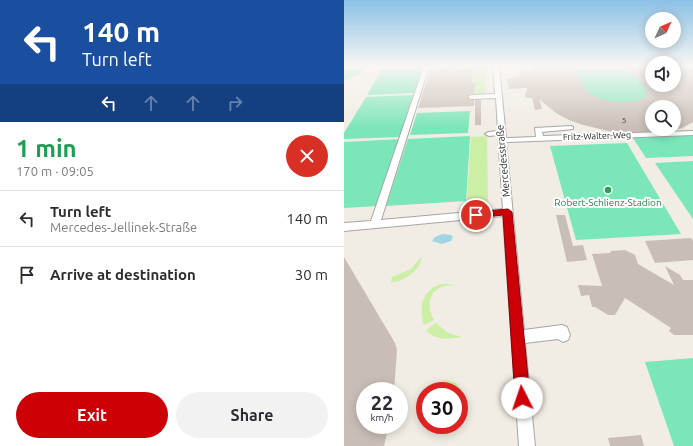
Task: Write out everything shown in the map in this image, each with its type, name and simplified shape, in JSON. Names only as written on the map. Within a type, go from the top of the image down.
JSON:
[{"type":"street","points":[[375,224],[426,87]]},
{"type":"street","name":"Mercedesstraße","points":[[497,87],[527,446]]},
{"type":"street","points":[[471,97],[498,96]]},
{"type":"street","points":[[540,139],[538,130],[571,128]]},
{"type":"street","name":"Fritz-Walter-Weg","points":[[489,134],[501,137],[540,139],[693,133]]},
{"type":"street","points":[[344,227],[508,212]]},
{"type":"street","points":[[518,336],[562,332],[563,334]]},
{"type":"green space","points":[[372,87],[418,87],[416,93],[367,95]]},
{"type":"green space","points":[[472,87],[486,87],[486,95],[472,95]]},
{"type":"green space","points":[[546,87],[645,87],[645,92],[676,92],[678,100],[645,100],[645,134],[619,132],[584,125],[569,120]]},
{"type":"green space","points":[[415,95],[401,137],[344,139],[344,133],[366,97]]},
{"type":"green space","points":[[470,111],[468,133],[410,135],[417,113]]},
{"type":"green space","points":[[681,111],[685,126],[681,127]]},
{"type":"green space","points":[[693,135],[693,156],[646,158],[633,138],[681,136]]},
{"type":"green space","points":[[470,136],[466,201],[386,206],[408,139]]},
{"type":"green space","points":[[487,136],[488,203],[479,211],[466,212],[471,137]]},
{"type":"green space","points":[[401,139],[378,206],[344,208],[344,142]]},
{"type":"green space","name":"Robert-Schlienz-Stadion","points":[[627,143],[681,234],[576,240],[550,146]]},
{"type":"green space","points":[[693,161],[693,219],[655,163]]},
{"type":"green space","points":[[422,256],[418,266],[411,274],[402,280],[391,283],[392,277],[411,269]]},
{"type":"green space","points":[[441,284],[455,286],[441,287],[432,295],[430,307],[434,320],[424,325],[421,312],[423,300],[429,291]]},
{"type":"green space","points":[[436,323],[448,333],[462,337],[447,339],[438,338],[430,334],[426,330]]},
{"type":"green space","points":[[693,358],[693,446],[674,446],[645,362]]},
{"type":"green space","points":[[445,380],[452,382],[438,382]]},
{"type":"water","points":[[442,234],[451,235],[453,237],[451,241],[442,244],[432,241],[435,237]]},
{"type":"building","points":[[425,87],[475,87],[474,93],[467,97],[470,100],[474,100],[474,106],[418,108]]},
{"type":"building","points":[[509,87],[584,87],[588,92],[602,100],[622,102],[636,101],[646,97],[646,92],[681,92],[681,87],[693,87],[693,122],[681,128],[681,100],[645,100],[645,131],[612,132],[569,120],[556,113],[539,99],[542,109],[535,110],[532,98],[527,98],[525,96],[527,88],[509,89]]},
{"type":"building","points":[[475,100],[481,100],[481,125],[475,125]]},
{"type":"building","points":[[556,215],[565,215],[573,246],[583,245],[587,260],[567,262]]},
{"type":"building","points":[[691,238],[693,241],[693,260],[655,263],[645,241]]},
{"type":"building","points":[[625,250],[635,255],[638,264],[674,285],[665,266],[680,275],[683,280],[693,280],[693,335],[674,335],[669,331],[671,328],[625,298],[615,315],[608,315],[595,307],[592,307],[589,295],[581,296],[578,285],[602,286],[592,254]]},
{"type":"building","points":[[344,257],[395,343],[397,350],[395,382],[356,382],[356,434],[387,434],[384,446],[344,446]]},
{"type":"building","points":[[641,435],[644,446],[610,446],[608,438]]},
{"type":"place","name":"Robert-Schlienz-Stadion","points":[[608,190]]},
{"type":"route","points":[[476,215],[508,212],[522,398]]}]
